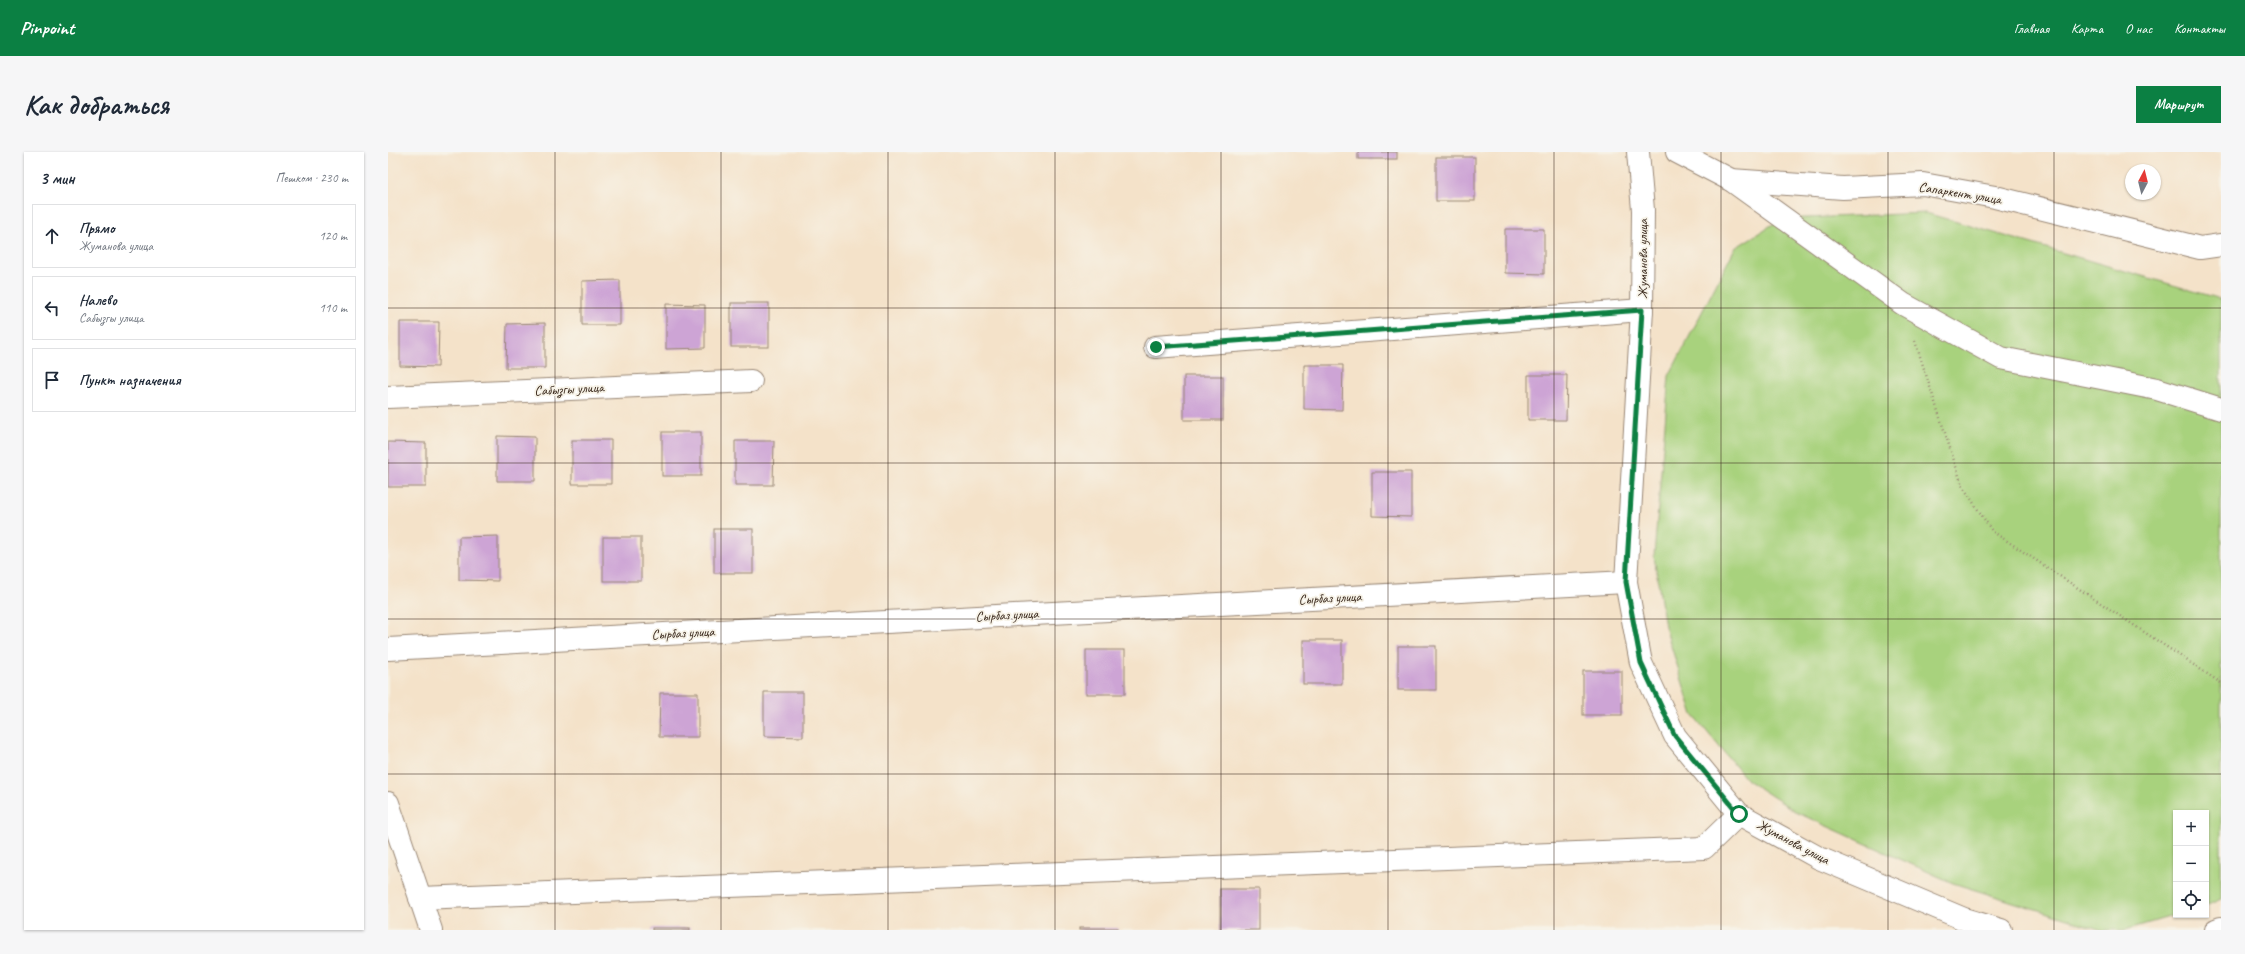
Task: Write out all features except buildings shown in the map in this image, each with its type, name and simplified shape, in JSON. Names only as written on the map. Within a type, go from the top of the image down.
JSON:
[{"type":"street","name":"Жуманова улица","points":[[1638,152],[1642,210],[1642,310],[1626,582],[1641,663],[1675,736],[1739,814],[1819,858],[1964,919],[2001,930]]},
{"type":"street","name":"Сапаркент улица","points":[[1677,152],[1731,180],[1843,188],[1924,184],[1995,197],[2200,248],[2221,245]]},
{"type":"street","points":[[1731,180],[1903,304],[2001,358],[2157,389],[2221,409]]},
{"type":"street","points":[[1156,347],[1642,310]]},
{"type":"street","name":"Сабызгы улица","points":[[388,397],[751,381]]},
{"type":"street","name":"Сырбаз улица","points":[[388,649],[1626,582]]},
{"type":"street","points":[[388,803],[431,930]]},
{"type":"street","points":[[420,898],[1704,848],[1739,814]]},
{"type":"street","points":[[2216,930],[2221,928]]},
{"type":"path","points":[[1903,304],[1962,485],[1992,531],[2221,682]]},
{"type":"green space","points":[[1926,213],[2221,299],[2221,899],[2209,905],[2209,810],[2173,810],[2173,916],[2125,930],[2102,930],[1953,883],[1798,813],[1747,780],[1693,715],[1665,627],[1654,556],[1669,376],[1735,248],[1781,219]]},
{"type":"route","points":[[1156,347],[1642,310],[1626,582],[1641,663],[1675,736],[1739,814]]}]
